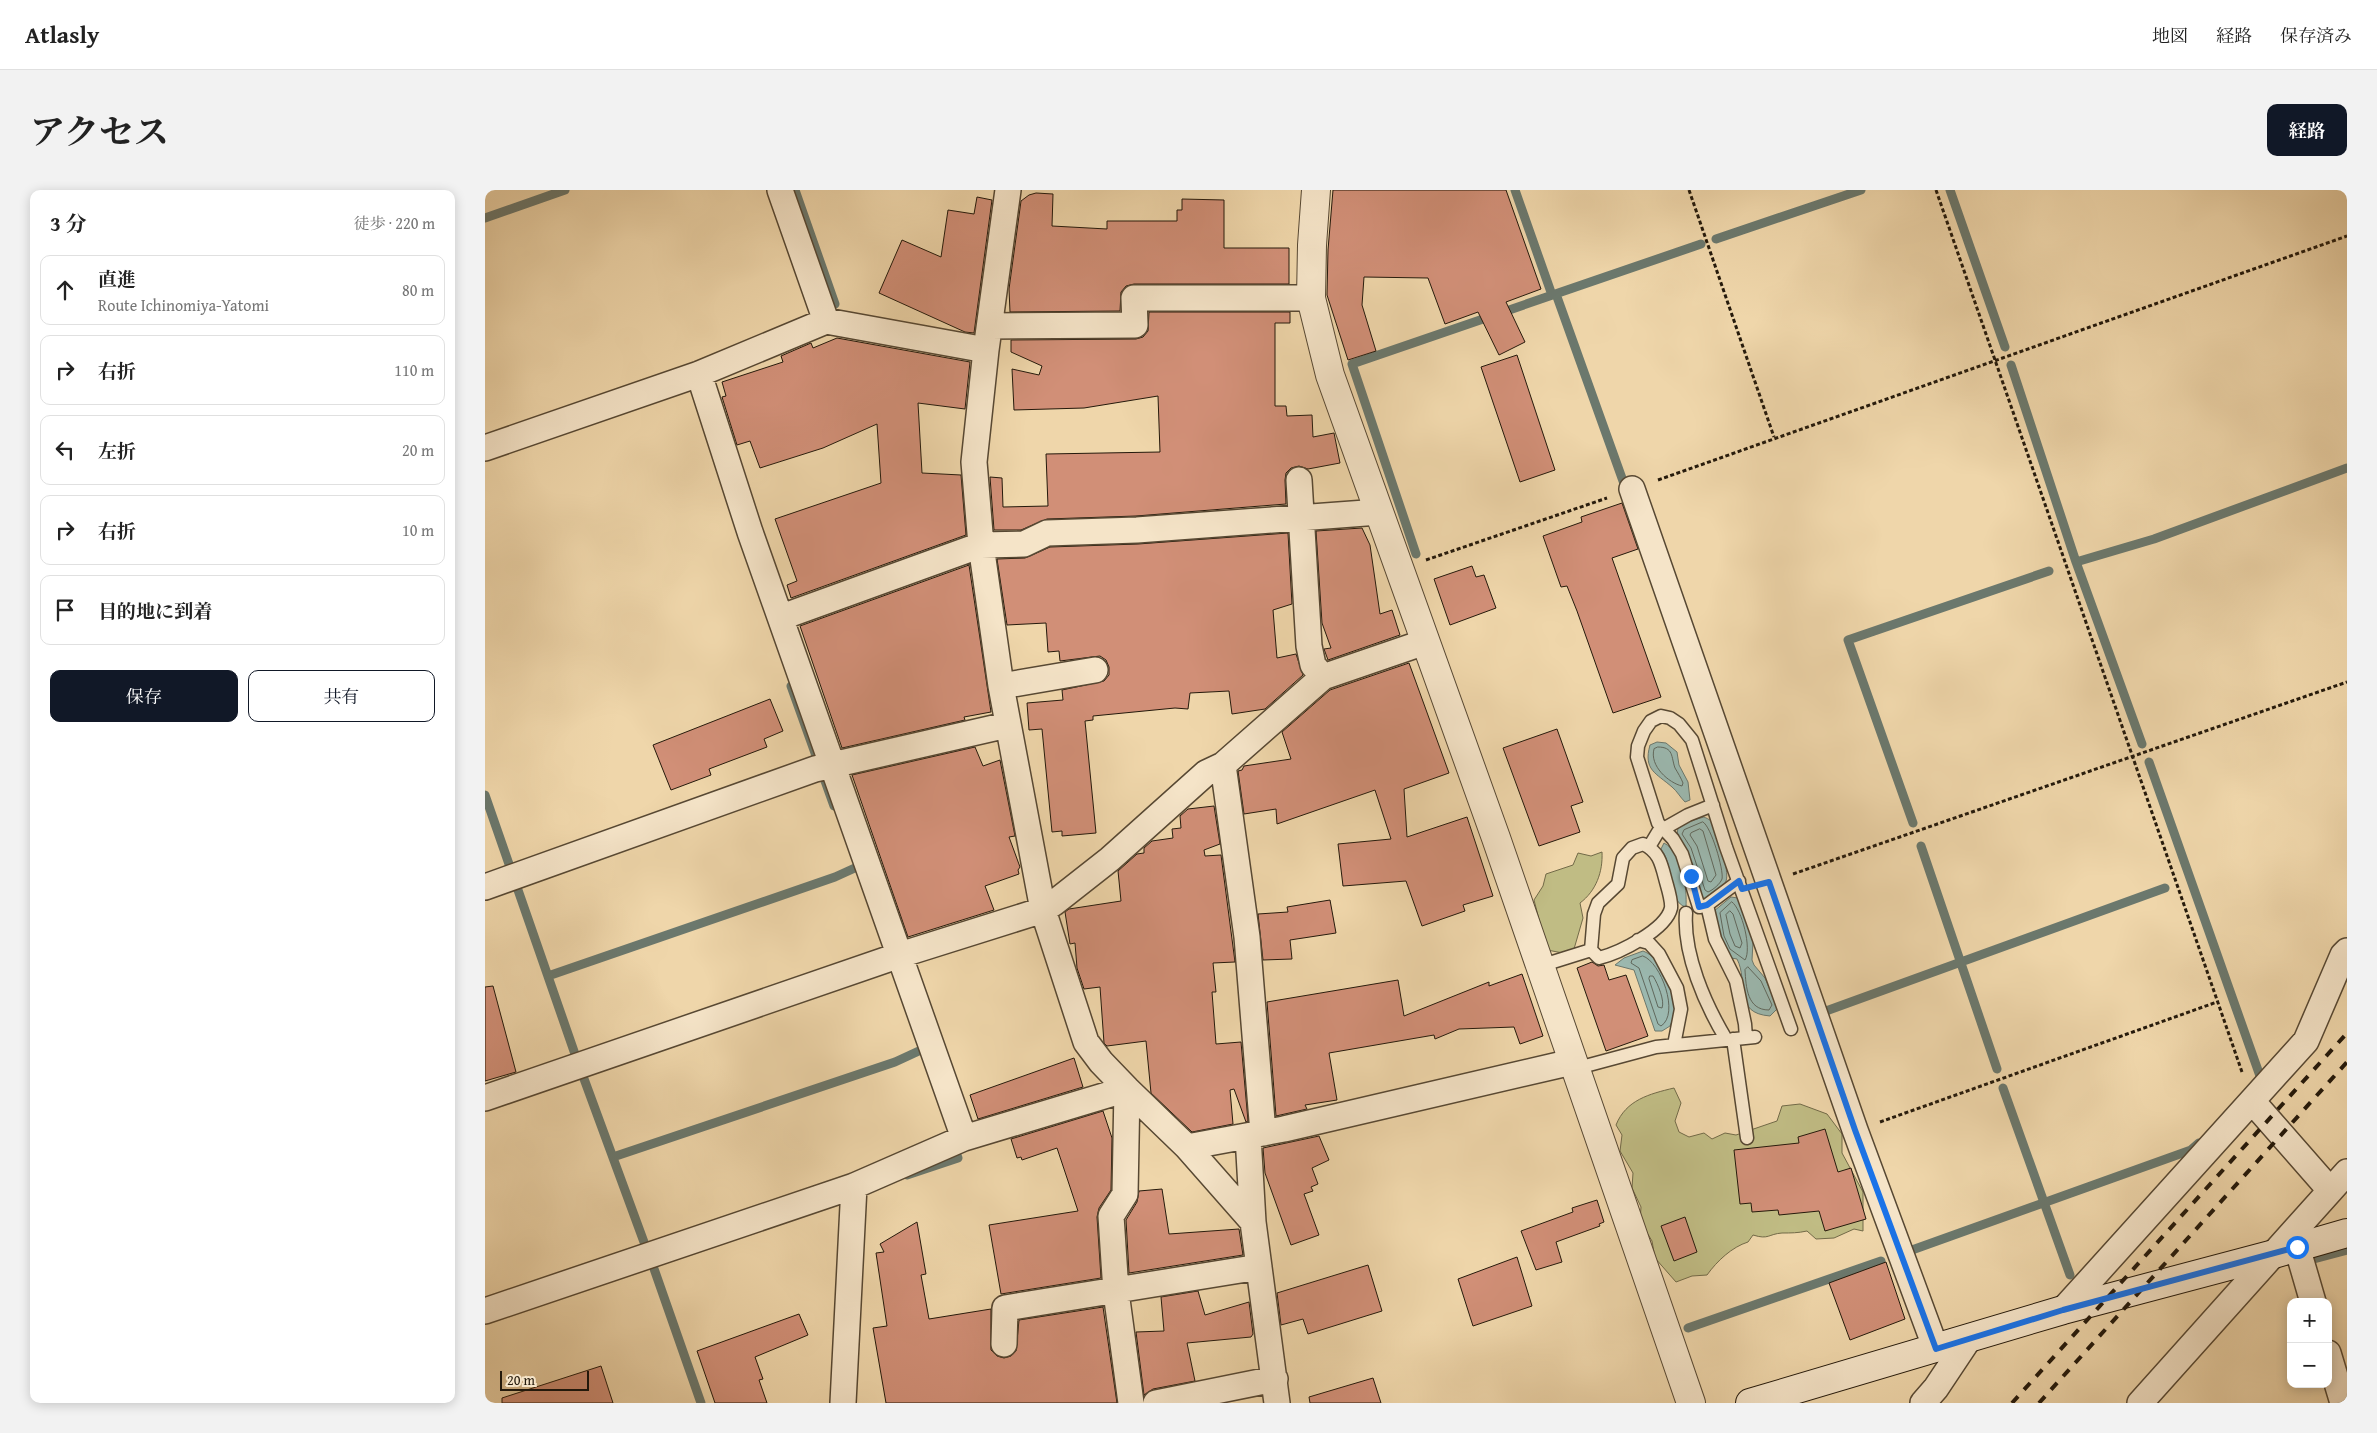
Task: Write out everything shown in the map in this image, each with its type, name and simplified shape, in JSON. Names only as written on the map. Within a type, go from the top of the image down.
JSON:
[{"type":"street","points":[[780,190],[825,321]]},
{"type":"street","points":[[1008,190],[991,326],[986,350],[974,462],[981,545],[1001,686],[1043,910],[1086,1042],[1127,1089],[1187,1147],[1253,1222]]},
{"type":"street","points":[[1316,190],[1311,298],[1330,375],[1691,1403]]},
{"type":"street","points":[[991,326],[1135,325],[1134,298],[1311,298]]},
{"type":"street","points":[[485,448],[699,374],[825,321],[986,350]]},
{"type":"street","points":[[699,374],[750,532],[964,1138]]},
{"type":"street","points":[[1299,480],[1309,646],[1313,665],[1323,677]]},
{"type":"street","points":[[1632,489],[1752,885],[1855,1130],[1936,1349]]},
{"type":"street","points":[[781,616],[981,545],[1024,544],[1047,533],[1137,530],[1379,512]]},
{"type":"street","points":[[485,1098],[900,955],[1043,910],[1055,903],[1111,859],[1207,773],[1223,765],[1323,677],[1425,642]]},
{"type":"street","points":[[1001,686],[1095,670]]},
{"type":"street","points":[[485,887],[815,769],[1007,724]]},
{"type":"street","points":[[1157,1403],[1276,1391],[1253,1222],[1255,1134],[1247,937],[1223,765]]},
{"type":"street","points":[[2063,1310],[2306,1041],[2343,955],[2347,951]]},
{"type":"street","points":[[1187,1147],[1573,1066]]},
{"type":"street","points":[[485,1311],[854,1186],[964,1138],[1127,1089]]},
{"type":"street","points":[[1127,1089],[1125,1194],[1111,1216],[1116,1292],[1131,1403]]},
{"type":"street","points":[[2252,1101],[2330,1190]]},
{"type":"street","points":[[2140,1403],[2286,1250],[2330,1190],[2347,1172]]},
{"type":"street","points":[[843,1403],[854,1186]]},
{"type":"street","points":[[1750,1403],[1968,1340],[2063,1310],[2347,1233]]},
{"type":"street","points":[[2286,1250],[2311,1298]]},
{"type":"street","points":[[1004,1344],[1005,1308],[1116,1292],[1259,1267]]},
{"type":"street","points":[[1923,1403],[1936,1388],[1968,1340]]},
{"type":"street","points":[[2332,1366],[2343,1403]]},
{"type":"lane","points":[[1573,1066],[1656,1047],[1750,1037],[1735,981],[1715,939],[1682,854],[1664,828],[1658,823],[1650,804],[1637,757],[1638,746],[1651,721],[1661,716],[1670,718],[1686,731],[1695,749],[1713,806],[1752,885],[1791,1029]]},
{"type":"lane","points":[[1649,847],[1658,832],[1664,828],[1713,806]]},
{"type":"lane","points":[[1643,844],[1655,850],[1662,866],[1671,907],[1667,915],[1665,920],[1638,940],[1614,954],[1599,958],[1591,950],[1593,914],[1598,903],[1618,884],[1623,858],[1632,848],[1643,844]]},
{"type":"lane","points":[[1667,915],[1681,916],[1752,885]]},
{"type":"lane","points":[[1686,913],[1684,931],[1688,951],[1699,981],[1729,1039],[1747,1138]]},
{"type":"lane","points":[[1638,940],[1649,943],[1659,954],[1677,988],[1681,1009],[1674,1045]]},
{"type":"lane","points":[[1539,966],[1591,950]]},
{"type":"path","points":[[1689,190],[1774,437]]},
{"type":"path","points":[[1936,190],[2252,1101]]},
{"type":"path","points":[[1399,569],[1632,489],[1774,437],[1996,361],[2347,236]]},
{"type":"path","points":[[1752,885],[2134,757],[2347,682]]},
{"type":"path","points":[[1855,1130],[2217,1002]]},
{"type":"shaded area","points":[[1602,852],[1600,874],[1590,893],[1580,903],[1583,918],[1574,949],[1563,953],[1547,950],[1534,900],[1543,886],[1546,874],[1573,865],[1578,853],[1591,856]]},
{"type":"shaded area","points":[[1674,1088],[1681,1103],[1675,1121],[1679,1132],[1689,1137],[1704,1133],[1712,1139],[1725,1133],[1736,1135],[1777,1121],[1782,1106],[1800,1104],[1827,1114],[1842,1134],[1842,1153],[1863,1192],[1863,1231],[1854,1229],[1834,1238],[1816,1239],[1807,1231],[1766,1237],[1753,1235],[1748,1242],[1736,1247],[1725,1255],[1707,1275],[1692,1276],[1676,1282],[1655,1258],[1652,1241],[1640,1221],[1641,1207],[1632,1188],[1633,1173],[1620,1151],[1622,1135],[1616,1125],[1620,1116],[1639,1099]]},
{"type":"water","points":[[1657,742],[1666,743],[1677,752],[1679,765],[1688,782],[1690,800],[1685,802],[1674,789],[1652,770],[1648,760],[1648,753],[1650,745]]},
{"type":"water","points":[[1704,817],[1714,825],[1725,860],[1727,876],[1725,885],[1720,890],[1714,895],[1703,899],[1677,837],[1678,827]]},
{"type":"water","points":[[1664,843],[1676,855],[1680,863],[1686,890],[1686,907],[1680,904],[1676,898],[1668,864],[1661,849]]},
{"type":"water","points":[[1731,897],[1738,898],[1753,942],[1752,960],[1765,978],[1778,1008],[1770,1016],[1758,1014],[1746,1003],[1737,959],[1731,958],[1719,938],[1714,911]]},
{"type":"water","points":[[1643,951],[1660,965],[1668,980],[1673,996],[1675,1012],[1670,1026],[1662,1031],[1655,1031],[1634,970],[1615,965],[1624,958]]},
{"type":"building","points":[[1333,190],[1506,190],[1541,289],[1506,302],[1525,342],[1499,355],[1478,312],[1445,324],[1428,278],[1364,277],[1362,305],[1376,351],[1348,360],[1327,295],[1328,250]]},
{"type":"building","points":[[1036,193],[1053,194],[1052,226],[1107,229],[1107,221],[1177,221],[1177,210],[1182,210],[1182,199],[1224,200],[1224,248],[1289,248],[1289,284],[1134,284],[1126,286],[1121,292],[1120,311],[1010,312],[1009,289],[1021,201],[1029,195]]},
{"type":"building","points":[[977,197],[992,200],[974,333],[965,332],[879,293],[902,240],[941,257],[948,210],[974,214]]},
{"type":"building","points":[[1149,312],[1290,312],[1290,323],[1275,323],[1275,406],[1286,406],[1287,416],[1312,415],[1313,437],[1334,433],[1340,463],[1308,469],[1299,466],[1291,468],[1286,473],[1285,480],[1286,504],[1136,516],[1047,519],[1021,530],[994,530],[990,477],[1002,478],[1003,507],[1048,506],[1046,454],[1160,452],[1158,396],[1084,408],[1014,410],[1012,369],[1039,375],[1042,366],[1011,352],[1011,340],[1136,339],[1143,337],[1148,331]]},
{"type":"building","points":[[837,338],[970,362],[965,409],[918,403],[922,473],[961,475],[966,535],[791,598],[787,585],[797,581],[775,519],[881,483],[877,424],[823,448],[760,468],[750,441],[737,445],[722,397],[726,396],[722,382],[783,362],[781,356],[811,343],[813,348]]},
{"type":"building","points":[[1517,355],[1555,470],[1520,482],[1481,367]]},
{"type":"building","points":[[1622,503],[1638,549],[1612,558],[1661,697],[1613,713],[1577,611],[1567,586],[1561,587],[1543,536],[1582,522],[1581,517]]},
{"type":"building","points":[[1362,528],[1370,545],[1380,614],[1392,610],[1400,635],[1328,660],[1324,649],[1331,648],[1322,623],[1316,531]]},
{"type":"building","points":[[1288,533],[1292,604],[1273,610],[1277,658],[1296,654],[1303,675],[1265,709],[1232,714],[1229,691],[1190,693],[1188,709],[1175,708],[1093,716],[1093,720],[1085,721],[1096,833],[1062,836],[1062,831],[1052,832],[1042,729],[1029,730],[1027,703],[1063,700],[1062,690],[1104,681],[1109,675],[1109,667],[1106,660],[1100,656],[1060,661],[1059,651],[1048,652],[1046,623],[1007,625],[997,559],[1025,558],[1050,547],[1138,544]]},
{"type":"building","points":[[969,565],[991,712],[964,717],[965,720],[842,748],[800,626]]},
{"type":"building","points":[[1472,566],[1476,577],[1484,575],[1496,608],[1450,625],[1434,579]]},
{"type":"building","points":[[1409,663],[1449,773],[1404,789],[1407,837],[1467,817],[1493,896],[1463,905],[1465,911],[1422,926],[1406,881],[1343,886],[1338,844],[1391,839],[1375,790],[1277,824],[1276,809],[1244,814],[1238,771],[1242,770],[1244,766],[1291,759],[1282,732],[1330,690]]},
{"type":"building","points":[[770,699],[783,731],[764,739],[767,747],[709,769],[711,775],[671,790],[653,745]]},
{"type":"building","points":[[1557,729],[1583,802],[1571,806],[1580,832],[1539,846],[1503,748]]},
{"type":"building","points":[[975,747],[983,766],[1000,760],[1015,836],[1009,837],[1020,867],[1018,870],[1019,874],[985,886],[994,910],[908,937],[852,775]]},
{"type":"building","points":[[1214,806],[1220,844],[1204,850],[1205,856],[1221,855],[1235,962],[1213,963],[1216,992],[1212,992],[1216,1044],[1241,1042],[1248,1121],[1246,1122],[1234,1089],[1230,1090],[1233,1124],[1192,1132],[1151,1093],[1146,1041],[1107,1046],[1104,1043],[1100,987],[1084,989],[1077,968],[1075,943],[1070,944],[1065,912],[1069,909],[1121,901],[1118,871],[1137,854],[1144,853],[1144,848],[1152,841],[1173,838],[1172,829],[1181,828],[1180,816],[1188,809]]},
{"type":"building","points":[[1330,900],[1336,933],[1290,940],[1292,959],[1263,960],[1258,914],[1288,912],[1287,907]]},
{"type":"building","points":[[1592,962],[1598,966],[1604,965],[1609,980],[1626,975],[1648,1036],[1606,1051],[1577,968]]},
{"type":"building","points":[[1522,974],[1543,1036],[1520,1044],[1514,1027],[1459,1029],[1435,1039],[1434,1035],[1329,1053],[1337,1100],[1305,1105],[1307,1109],[1276,1116],[1267,1002],[1398,980],[1404,1016],[1489,982],[1489,986]]},
{"type":"building","points":[[493,986],[516,1072],[485,1081],[485,987]]},
{"type":"building","points":[[1074,1058],[1083,1087],[978,1119],[970,1095]]},
{"type":"building","points":[[1103,1111],[1112,1138],[1111,1190],[1099,1208],[1097,1217],[1101,1278],[1001,1294],[989,1225],[1078,1211],[1057,1148],[1022,1160],[1021,1157],[1017,1158],[1011,1139]]},
{"type":"building","points":[[1825,1129],[1838,1172],[1851,1168],[1866,1219],[1825,1231],[1819,1211],[1779,1215],[1778,1210],[1752,1212],[1751,1203],[1740,1204],[1734,1150],[1799,1143],[1798,1137]]},
{"type":"building","points":[[1319,1136],[1329,1160],[1312,1168],[1318,1184],[1311,1187],[1313,1191],[1304,1194],[1319,1235],[1291,1245],[1265,1173],[1263,1148]]},
{"type":"building","points":[[1162,1189],[1169,1234],[1239,1229],[1243,1255],[1129,1273],[1126,1220],[1137,1202],[1139,1191]]},
{"type":"building","points":[[1597,1200],[1604,1222],[1599,1224],[1600,1226],[1556,1242],[1562,1262],[1536,1270],[1521,1231],[1573,1212],[1572,1208]]},
{"type":"building","points":[[1685,1217],[1697,1252],[1674,1261],[1661,1226]]},
{"type":"building","points":[[917,1222],[926,1274],[921,1275],[929,1319],[991,1309],[991,1350],[997,1356],[1004,1358],[1011,1356],[1016,1351],[1019,1320],[1103,1307],[1117,1403],[886,1403],[873,1328],[887,1326],[876,1253],[884,1252],[880,1244]]},
{"type":"building","points":[[1517,1257],[1532,1306],[1473,1326],[1458,1279]]},
{"type":"building","points":[[1886,1262],[1905,1319],[1850,1340],[1829,1283]]},
{"type":"building","points":[[1368,1265],[1382,1311],[1308,1334],[1303,1319],[1281,1325],[1277,1293]]},
{"type":"building","points":[[1198,1291],[1205,1315],[1249,1302],[1253,1334],[1251,1337],[1187,1343],[1195,1381],[1153,1389],[1144,1395],[1136,1332],[1164,1331],[1161,1297]]},
{"type":"building","points":[[799,1314],[808,1335],[755,1357],[763,1379],[759,1380],[767,1403],[715,1403],[697,1351]]},
{"type":"building","points":[[601,1366],[613,1403],[502,1403],[502,1398]]},
{"type":"building","points":[[1373,1378],[1381,1403],[1310,1403],[1309,1397]]},
{"type":"waterway","points":[[485,218],[565,190]]},
{"type":"waterway","points":[[795,190],[835,304]]},
{"type":"waterway","points":[[1515,190],[1552,295]]},
{"type":"waterway","points":[[1716,239],[1861,190]]},
{"type":"waterway","points":[[1950,190],[2005,347]]},
{"type":"waterway","points":[[1416,554],[1352,364],[1701,244]]},
{"type":"waterway","points":[[1556,294],[1623,481]]},
{"type":"waterway","points":[[2011,365],[2076,562],[2142,744]]},
{"type":"waterway","points":[[2076,562],[2154,539],[2347,468]]},
{"type":"waterway","points":[[1913,823],[1848,640],[2049,571]]},
{"type":"waterway","points":[[791,686],[834,806]]},
{"type":"waterway","points":[[2149,762],[2260,1076]]},
{"type":"waterway","points":[[485,795],[576,1057],[648,1253]]},
{"type":"waterway","points":[[1921,846],[1997,1069]]},
{"type":"waterway","points":[[548,976],[835,877],[857,867]]},
{"type":"waterway","points":[[1826,1011],[2165,888]]},
{"type":"waterway","points":[[613,1157],[895,1062],[921,1050]]},
{"type":"waterway","points":[[2003,1088],[2070,1275]]},
{"type":"waterway","points":[[1912,1250],[2191,1150],[2199,1143]]},
{"type":"waterway","points":[[907,1175],[958,1158],[953,1144]]},
{"type":"waterway","points":[[2310,1260],[2347,1250]]},
{"type":"waterway","points":[[658,1261],[652,1263],[701,1403]]},
{"type":"waterway","points":[[1688,1328],[1881,1261]]},
{"type":"railway","points":[[2012,1403],[2347,1033]]},
{"type":"railway","points":[[2039,1403],[2347,1062]]},
{"type":"route","points":[[1691,876],[1699,907],[1707,905],[1739,881],[1742,889],[1769,882],[1855,1130],[1936,1349],[2063,1310],[2297,1247]]}]
